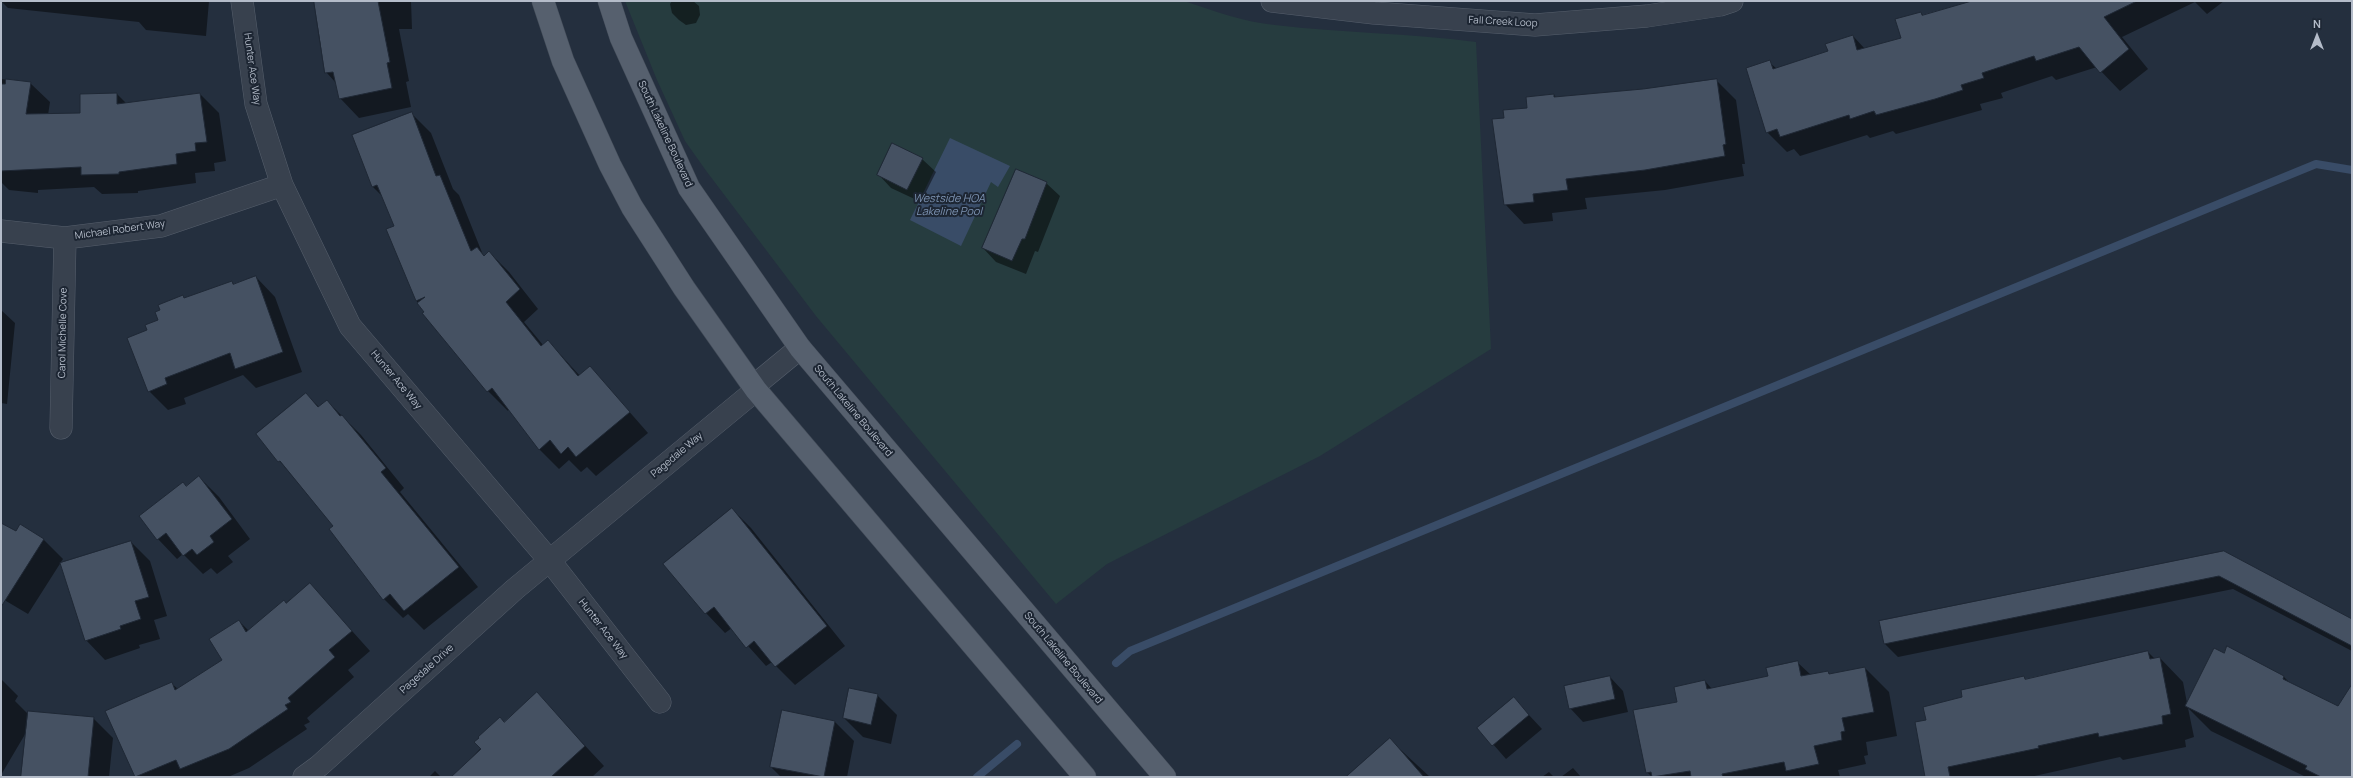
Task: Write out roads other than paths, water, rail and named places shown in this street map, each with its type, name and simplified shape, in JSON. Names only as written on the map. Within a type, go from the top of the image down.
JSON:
[{"type":"main road","points":[[543,1],[563,61],[610,165],[632,207],[684,288],[756,390],[1085,777]]},
{"type":"main road","name":"South Lakeline Boulevard","points":[[609,1],[621,38],[689,188],[800,348],[1165,777]]},
{"type":"street","name":"Hunter Ace Way","points":[[242,1],[256,104],[282,185],[350,326],[550,561],[660,702]]},
{"type":"street","name":"Fall Creek Loop","points":[[1272,1],[1374,13],[1536,25],[1647,16],[1720,5],[1732,1]]},
{"type":"street","name":"Michael Robert Way","points":[[1,231],[65,238],[161,226],[282,185]]},
{"type":"street","name":"Carol Michelle Cove","points":[[61,428],[65,238]]},
{"type":"street","name":"Pagedale Way","points":[[550,561],[756,390],[755,385],[800,348]]},
{"type":"street","name":"Pagedale Drive","points":[[304,777],[319,766],[515,589],[550,561]]},
{"type":"water","name":"Westside HOA Lakeline Pool","points":[[950,138],[1010,166],[998,187],[991,182],[961,246],[910,220]]},
{"type":"waterway","points":[[1116,663],[1130,651],[2316,164],[2352,170]]},
{"type":"waterway","points":[[977,777],[1017,744]]}]
